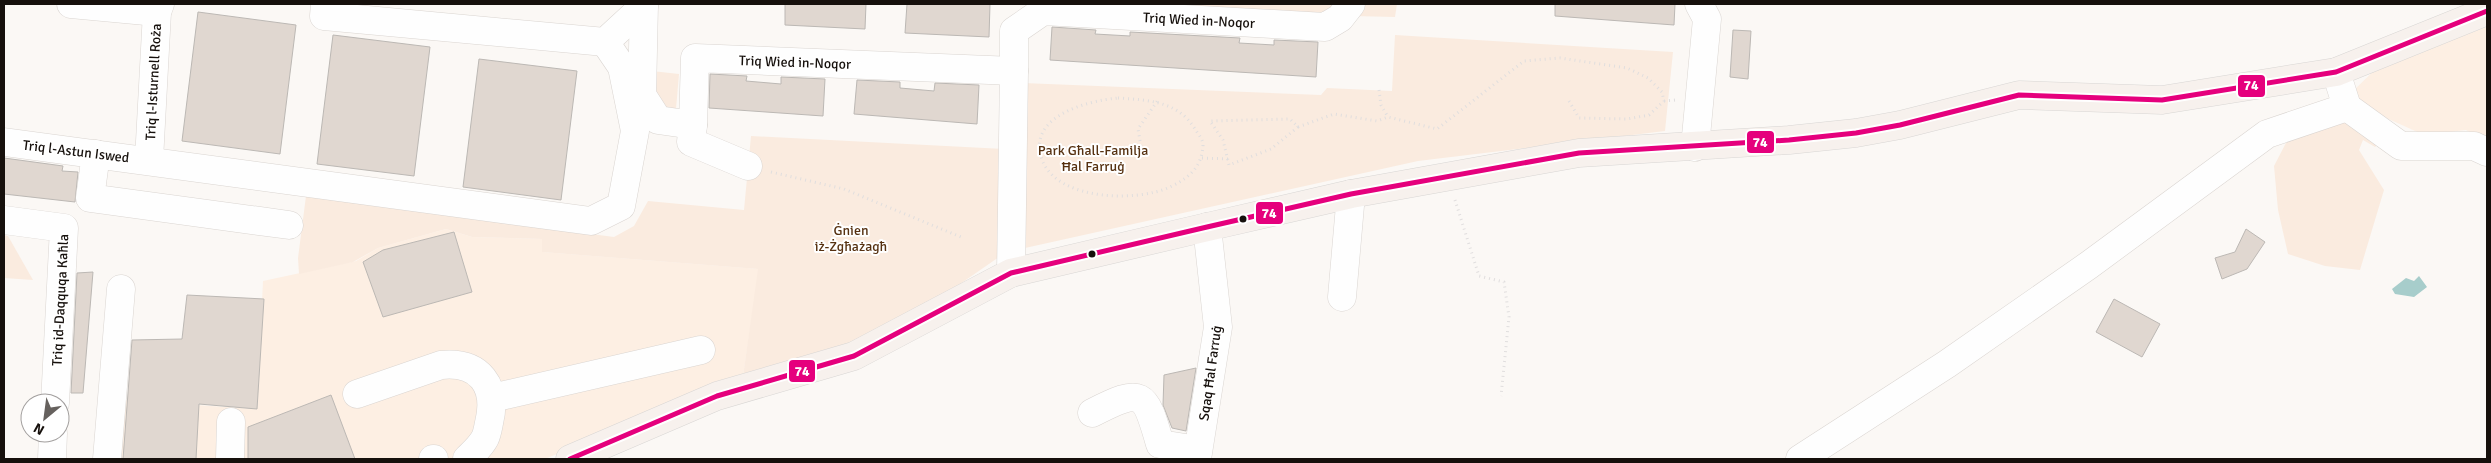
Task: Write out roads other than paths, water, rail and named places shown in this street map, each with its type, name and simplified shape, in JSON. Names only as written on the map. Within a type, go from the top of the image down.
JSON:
[{"type":"main road","points":[[570,459],[717,396],[854,356],[1011,272],[1351,194],[1448,175],[1579,153],[1695,147],[1856,133],[1900,125],[2019,95],[2162,100],[2336,72],[2487,11]]},
{"type":"street","points":[[71,4],[158,8]]},
{"type":"street","points":[[325,4],[324,16],[605,42],[644,5]]},
{"type":"street","points":[[614,4],[644,5]]},
{"type":"street","points":[[1011,272],[1014,31],[1017,4]]},
{"type":"street","name":"Triq Wied in-Noqor","points":[[1014,31],[1043,11],[1325,27],[1340,18],[1351,4]]},
{"type":"street","points":[[1695,147],[1707,19],[1699,4]]},
{"type":"street","points":[[644,5],[642,95],[658,120],[693,125],[691,142],[748,166]]},
{"type":"street","name":"Triq l-Isturnell Roża","points":[[149,160],[158,8]]},
{"type":"street","name":"Triq l-Astun Iswed","points":[[4,142],[149,160],[591,221],[621,206],[635,131],[622,67],[605,42]]},
{"type":"street","name":"Triq Wied in-Noqor","points":[[693,125],[695,58],[1014,71]]},
{"type":"street","points":[[2336,72],[2347,108],[2401,146],[2474,146],[2487,152]]},
{"type":"street","points":[[1800,459],[1963,353],[2089,265],[2267,134],[2347,108]]},
{"type":"street","points":[[96,154],[90,198],[289,225]]},
{"type":"street","points":[[1342,297],[1351,194]]},
{"type":"street","name":"Triq id-Daqquqa Kaħla","points":[[4,220],[64,228],[56,393]]},
{"type":"street","name":"Sqaq Ħal Farruġ","points":[[1198,455],[1218,327],[1208,226]]},
{"type":"street","points":[[107,459],[121,289]]},
{"type":"street","points":[[492,398],[701,350]]},
{"type":"street","points":[[357,394],[441,365],[454,364],[470,368],[487,382],[492,398],[491,414],[485,438],[467,459]]},
{"type":"street","points":[[1092,413],[1121,398],[1131,397],[1142,400],[1150,408],[1160,444],[1198,455]]},
{"type":"street","points":[[230,459],[231,422]]},
{"type":"street","points":[[52,459],[53,443]]},
{"type":"water","points":[[2419,276],[2427,287],[2414,297],[2395,294],[2392,289],[2406,278],[2414,281]]},
{"type":"park label","name":"Park Għall-Familja Ħal Farruġ","points":[[1093,158]]},
{"type":"park label","name":"Ġnien iż-Żgħażagħ","points":[[851,238]]}]
